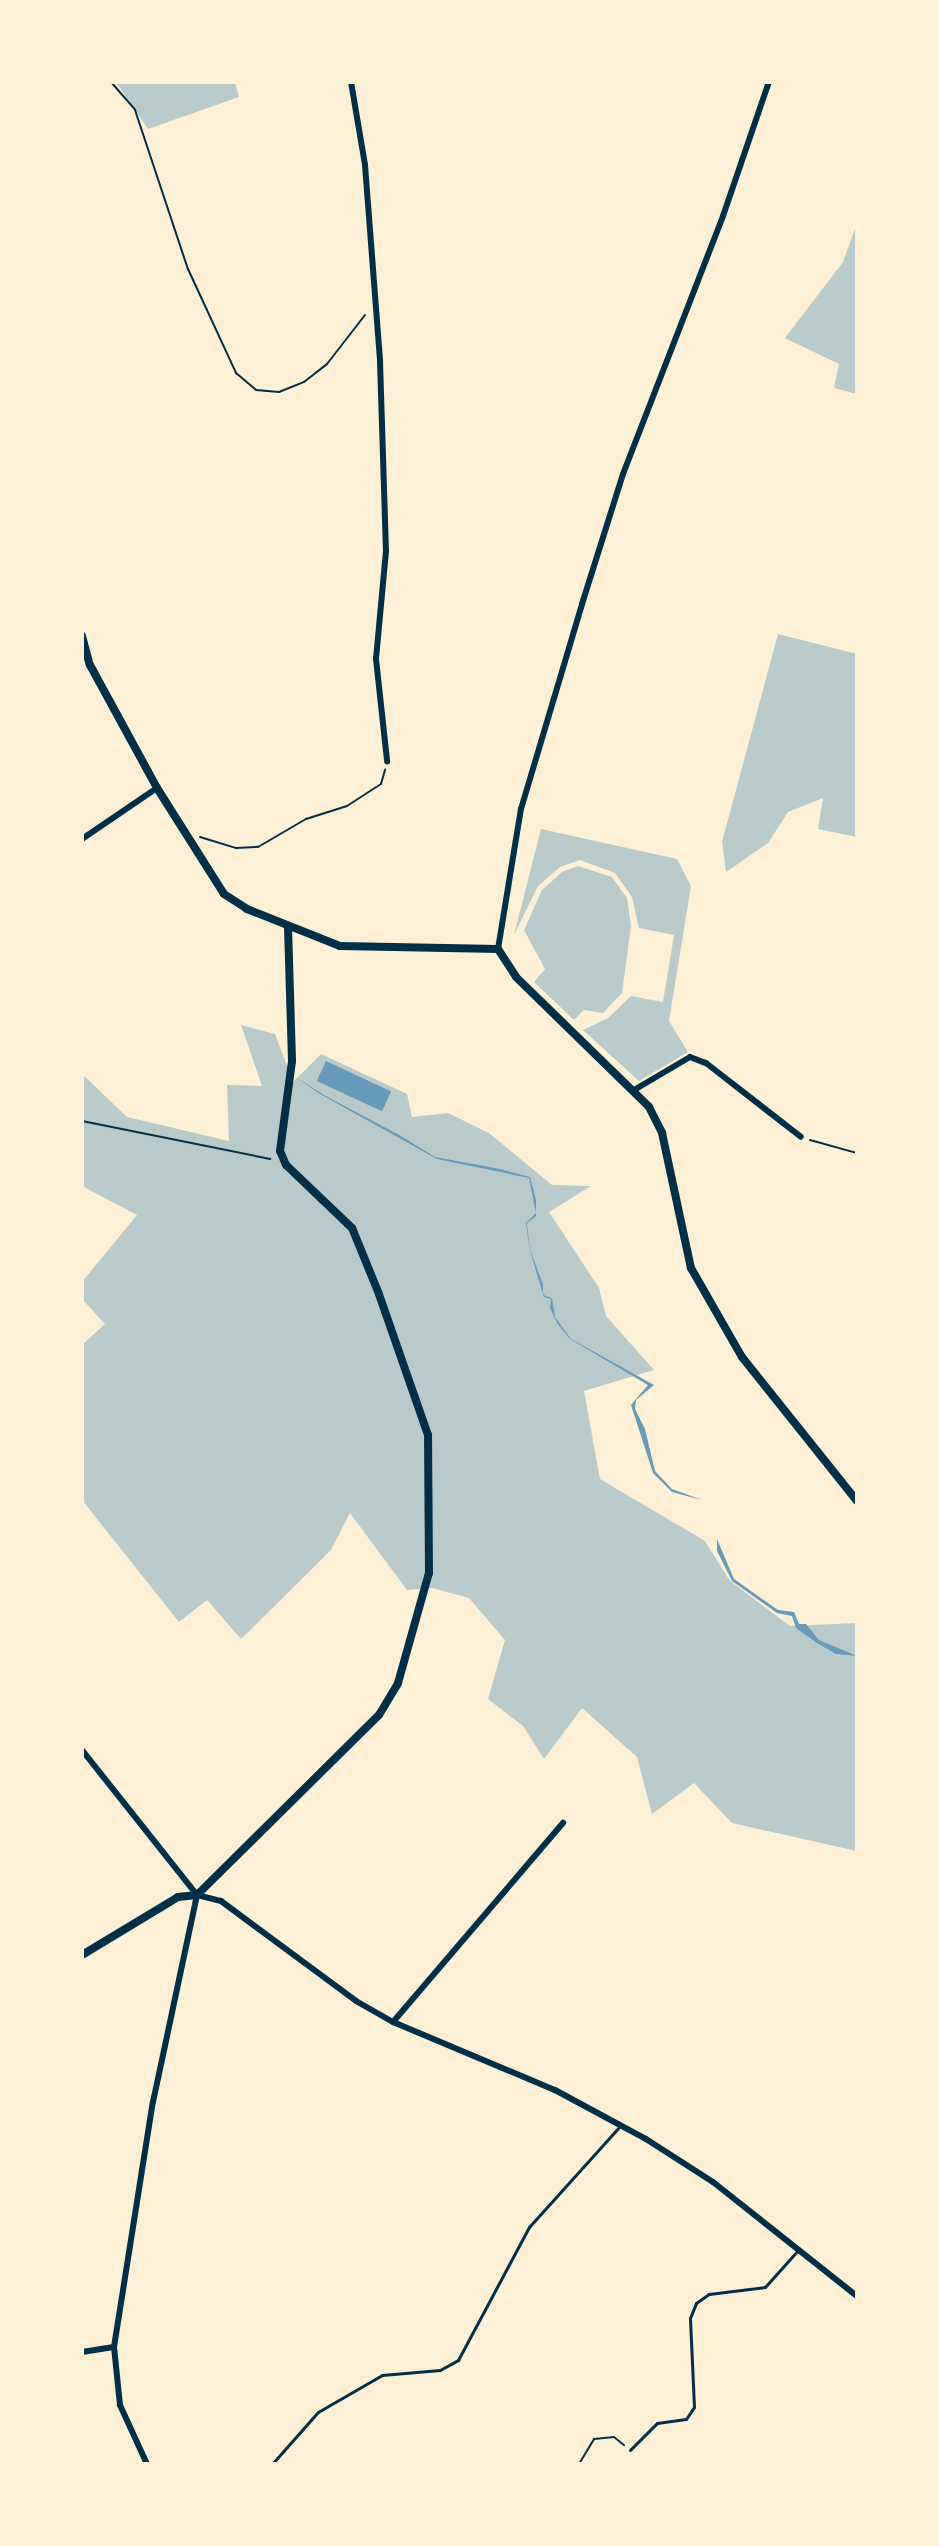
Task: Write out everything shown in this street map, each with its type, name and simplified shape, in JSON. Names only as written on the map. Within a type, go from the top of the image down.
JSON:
[{"type":"street","points":[[351,82],[365,165],[373,305],[380,361],[386,551],[376,659],[387,761]]},
{"type":"street","points":[[769,82],[723,216],[623,474],[586,589],[521,809],[498,949],[516,977],[634,1090],[662,1133],[691,1268],[742,1357],[857,1501]]},
{"type":"street","points":[[82,636],[90,665],[157,788],[224,894],[288,928],[340,946],[498,949]]},
{"type":"street","points":[[82,839],[157,788]]},
{"type":"street","points":[[147,2464],[120,2405],[114,2347],[153,2102],[197,1895],[379,1715],[398,1683],[432,1539],[428,1435],[352,1228],[286,1165],[280,1151],[285,1089],[292,1061],[288,928]]},
{"type":"street","points":[[634,1090],[690,1057],[706,1063],[801,1137]]},
{"type":"street","points":[[82,1750],[197,1895]]},
{"type":"street","points":[[393,2022],[563,1823]]},
{"type":"street","points":[[82,1955],[178,1897],[197,1895],[221,1901],[356,2001],[393,2022],[622,2124],[713,2182],[857,2296]]},
{"type":"street","points":[[82,2352],[114,2347]]},
{"type":"lane","points":[[272,2464],[318,2412],[382,2375],[440,2370],[458,2360],[485,2301],[529,2227],[622,2124]]},
{"type":"lane","points":[[630,2450],[657,2423],[686,2419],[694,2407],[690,2318],[696,2303],[709,2294],[765,2287],[799,2249]]},
{"type":"path","points":[[111,82],[135,110],[188,269],[236,373],[256,390],[279,392],[304,382],[327,364],[373,305]]},
{"type":"path","points":[[202,837],[236,848],[258,847],[375,789],[387,761]]},
{"type":"path","points":[[82,1121],[260,1155],[286,1165]]},
{"type":"path","points":[[801,1137],[857,1153]]},
{"type":"path","points":[[579,2464],[594,2439],[614,2437],[630,2450]]},
{"type":"shaded area","points":[[116,82],[235,82],[239,97],[148,129]]},
{"type":"shaded area","points":[[857,223],[857,394],[834,388],[839,364],[785,338],[843,262]]},
{"type":"shaded area","points":[[778,634],[857,654],[857,837],[818,829],[823,798],[788,812],[768,843],[726,872],[722,842]]},
{"type":"shaded area","points":[[541,829],[677,859],[691,886],[669,1021],[688,1052],[639,1081],[583,1030],[608,1018],[631,996],[663,1002],[674,935],[639,928],[632,897],[615,873],[580,860],[560,867],[538,886],[514,935]]},
{"type":"shaded area","points":[[578,866],[612,877],[627,898],[631,926],[622,993],[603,1013],[584,1010],[574,1020],[534,982],[545,969],[524,930],[542,890],[562,872]]},
{"type":"shaded area","points":[[241,1025],[275,1034],[293,1082],[321,1054],[407,1094],[412,1117],[448,1113],[489,1133],[552,1185],[591,1186],[549,1212],[599,1288],[606,1316],[654,1370],[584,1391],[600,1479],[705,1541],[730,1581],[790,1626],[857,1623],[857,1851],[732,1823],[694,1783],[652,1814],[637,1757],[582,1708],[544,1759],[523,1726],[488,1699],[505,1640],[469,1598],[432,1588],[407,1590],[350,1513],[331,1550],[241,1639],[207,1600],[179,1622],[82,1500],[82,1345],[105,1324],[82,1299],[82,1282],[137,1215],[82,1186],[82,1074],[127,1117],[229,1141],[227,1085],[262,1086]]},
{"type":"water","points":[[326,1061],[391,1091],[382,1111],[317,1081]]},
{"type":"water","points":[[294,1076],[435,1157],[530,1177],[536,1213],[529,1178],[437,1159],[320,1094]]},
{"type":"water","points":[[536,1213],[527,1223],[530,1250],[543,1284],[543,1293],[552,1299],[555,1317],[571,1339],[654,1385],[636,1400],[635,1409],[645,1429],[655,1471],[672,1489],[702,1500],[672,1492],[653,1473],[631,1405],[648,1385],[570,1339],[557,1323],[550,1308],[551,1299],[544,1297],[530,1251],[526,1223]]},
{"type":"water","points":[[717,1539],[734,1579],[778,1610],[794,1612],[799,1624],[806,1624],[819,1640],[857,1656],[836,1654],[817,1643],[796,1628],[792,1616],[777,1613],[732,1581],[717,1551]]}]
